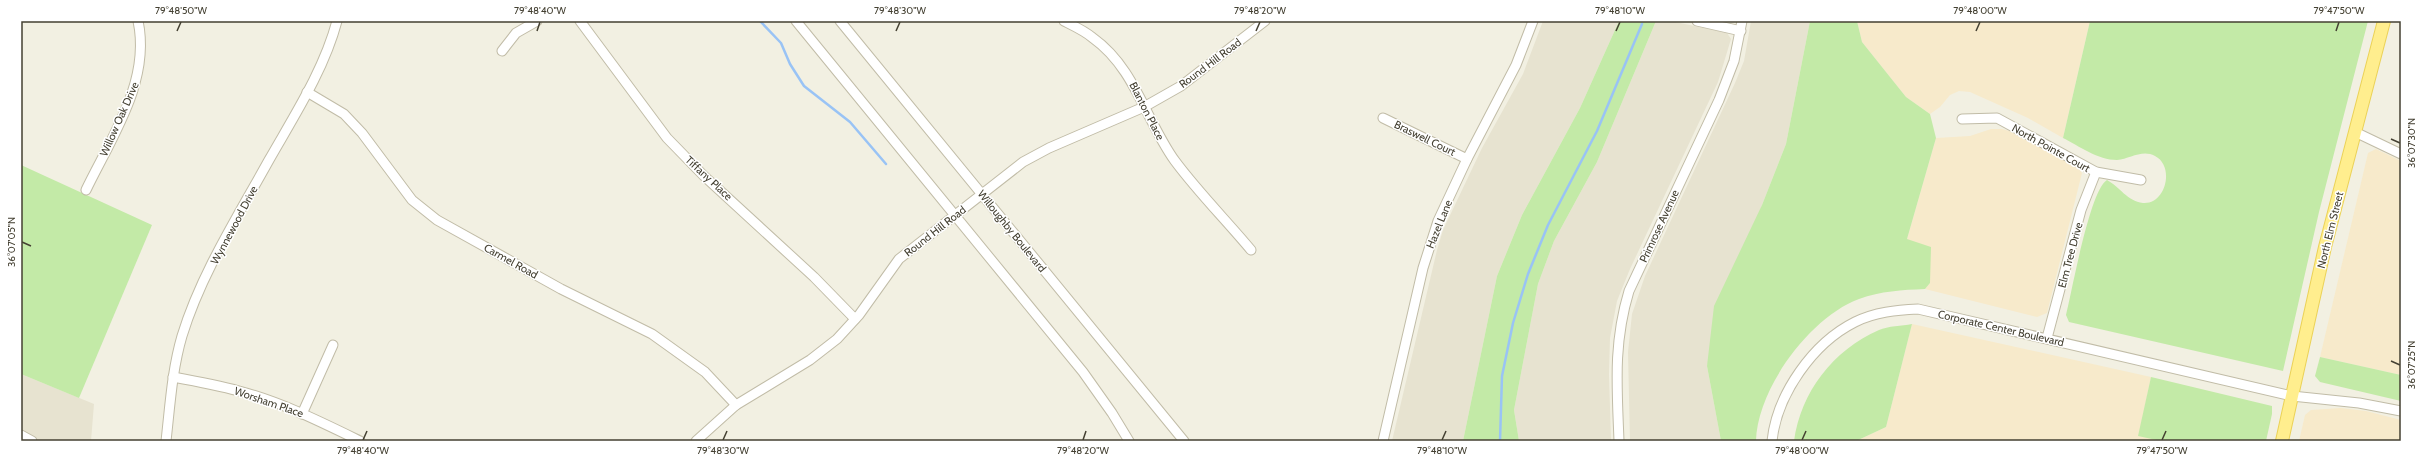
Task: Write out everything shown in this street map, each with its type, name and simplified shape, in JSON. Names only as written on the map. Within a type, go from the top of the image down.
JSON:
[{"type":"main road","name":"North Elm Street","points":[[2282,441],[2325,247],[2384,21]]},
{"type":"street","name":"Willow Oak Drive","points":[[86,190],[129,101],[137,79],[141,57],[138,21]]},
{"type":"street","name":"Wynnewood Drive","points":[[166,441],[173,377],[182,336],[207,276],[307,92],[334,34],[337,21]]},
{"type":"street","points":[[502,51],[516,33],[537,21]]},
{"type":"street","name":"Tiffany Place","points":[[580,21],[667,138],[704,176],[814,277],[855,319]]},
{"type":"street","points":[[796,21],[1083,372],[1112,413],[1129,441]]},
{"type":"street","name":"Willoughby Boulevard","points":[[840,21],[1184,441]]},
{"type":"street","name":"Blanton Place","points":[[1064,21],[1093,38],[1116,59],[1132,81],[1156,132],[1176,162],[1251,250]]},
{"type":"street","name":"Round Hill Road","points":[[696,441],[736,405],[810,360],[837,339],[855,319],[900,259],[1023,162],[1049,148],[1144,107],[1181,86],[1264,21]]},
{"type":"street","name":"Hazel Lane","points":[[1383,441],[1430,243],[1438,221],[1467,159],[1516,65],[1533,21]]},
{"type":"street","points":[[1697,21],[1741,31]]},
{"type":"street","name":"Primrose Avenue","points":[[1619,441],[1617,343],[1627,298],[1719,100],[1734,61],[1742,21]]},
{"type":"street","name":"Carmel Road","points":[[307,92],[344,114],[362,133],[412,200],[437,220],[561,289],[652,334],[705,372],[736,405]]},
{"type":"street","name":"Braswell Court","points":[[1383,118],[1467,159]]},
{"type":"street","name":"North Pointe Court","points":[[1962,119],[1997,118],[2096,172],[2141,180]]},
{"type":"street","points":[[2355,132],[2401,154]]},
{"type":"street","name":"Elm Tree Drive","points":[[2048,338],[2082,210],[2096,172]]},
{"type":"street","name":"Corporate Center Boulevard","points":[[1772,441],[1777,418],[1801,371],[1831,337],[1856,322],[1881,313],[1918,310],[2048,338],[2292,396],[2359,403],[2401,411]]},
{"type":"street","points":[[302,414],[333,345]]},
{"type":"street","name":"Worsham Place","points":[[173,377],[240,391],[302,414],[360,441]]},
{"type":"street","points":[[21,435],[32,441]]},
{"type":"shaded area","points":[[1543,21],[1619,21],[1580,108],[1522,215],[1497,276],[1463,441],[1392,441],[1443,230],[1482,148],[1523,74]]},
{"type":"shaded area","points":[[1656,21],[1671,21],[1727,33],[1731,39],[1718,82],[1630,269],[1617,301],[1610,338],[1609,374],[1611,441],[1519,441],[1514,410],[1538,284],[1554,241],[1597,162]]},
{"type":"shaded area","points":[[1751,21],[1810,21],[1786,144],[1762,205],[1707,366],[1721,441],[1630,441],[1628,352],[1632,314],[1645,276],[1744,61]]},
{"type":"shaded area","points":[[1857,21],[2090,21],[2063,138],[2028,118],[1970,92],[1959,91],[1950,95],[1940,107],[1930,114],[1906,97],[1862,42]]},
{"type":"shaded area","points":[[1991,129],[2002,129],[2020,134],[2078,168],[2082,173],[2047,313],[2037,317],[1925,289],[1930,283],[1907,239],[1936,138],[1970,136]]},
{"type":"shaded area","points":[[2376,149],[2401,161],[2401,375],[2320,357],[2368,153]]},
{"type":"shaded area","points":[[1912,324],[2151,377],[2139,435],[2161,441],[1856,441],[1886,427]]},
{"type":"shaded area","points":[[21,374],[94,404],[91,441],[21,441]]},
{"type":"shaded area","points":[[2341,408],[2366,411],[2401,420],[2401,441],[2299,441],[2305,415],[2311,410]]},
{"type":"green space","points":[[1619,21],[1656,21],[1597,162],[1554,241],[1538,284],[1514,410],[1519,441],[1463,441],[1497,276],[1522,215],[1580,108]]},
{"type":"green space","points":[[1810,21],[1857,21],[1862,42],[1906,97],[1930,114],[1936,138],[1907,239],[1931,247],[1930,283],[1925,289],[1900,290],[1867,296],[1841,308],[1822,321],[1805,338],[1776,378],[1766,399],[1759,421],[1756,441],[1721,441],[1707,366],[1714,306],[1762,205],[1786,144]]},
{"type":"green space","points":[[2090,21],[2368,21],[2319,212],[2283,371],[2069,322],[2066,315],[2082,242],[2094,202],[2101,188],[2107,180],[2132,200],[2143,203],[2151,202],[2162,192],[2166,176],[2165,168],[2161,161],[2150,154],[2141,154],[2117,160],[2103,158],[2063,138]]},
{"type":"green space","points":[[21,165],[152,225],[79,398],[21,374]]},
{"type":"green space","points":[[1912,324],[1886,427],[1856,441],[1794,441],[1804,406],[1812,390],[1834,361],[1847,349],[1879,330]]},
{"type":"green space","points":[[2320,357],[2401,375],[2401,401],[2320,382],[2315,376]]},
{"type":"green space","points":[[2151,377],[2272,406],[2272,414],[2266,441],[2161,441],[2138,436]]},
{"type":"waterway","points":[[760,21],[781,43],[790,64],[804,86],[850,122],[886,164]]},
{"type":"waterway","points":[[1500,441],[1502,376],[1513,323],[1528,274],[1548,225],[1597,131],[1642,24]]}]
